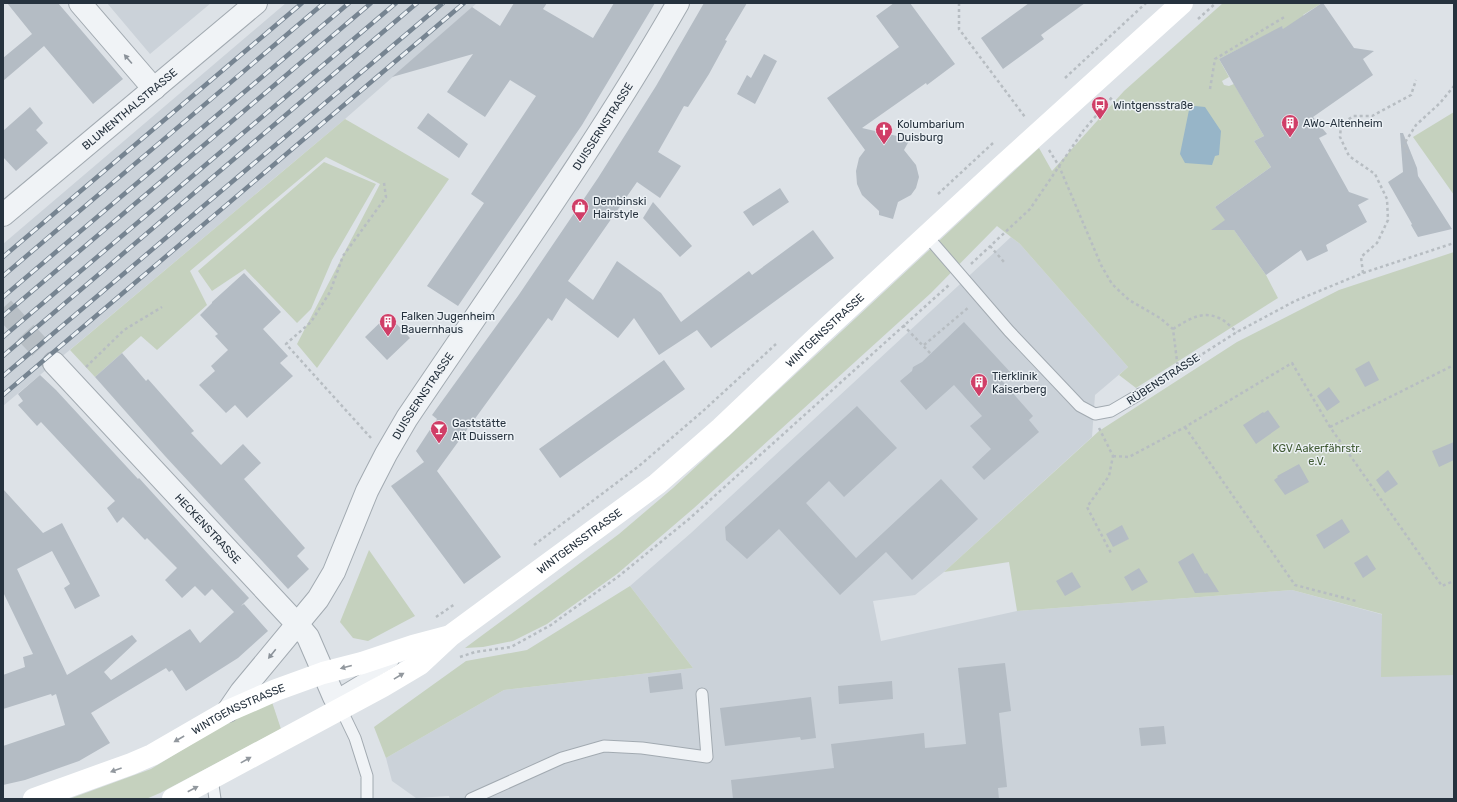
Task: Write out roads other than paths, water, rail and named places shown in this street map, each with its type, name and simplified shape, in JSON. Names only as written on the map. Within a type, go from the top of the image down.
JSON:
[{"type":"main road","name":"WINTGENSSTRASSE","points":[[174,799],[214,789],[337,703],[420,664],[450,636],[657,484],[721,428],[1002,166],[1182,3]]},
{"type":"main road","name":"WINTGENSSTRASSE","points":[[34,799],[152,755],[228,711],[276,690],[413,646],[450,636]]},
{"type":"street","points":[[80,3],[154,89]]},
{"type":"street","name":"BLUMENTHALSTRASSE","points":[[3,215],[256,3]]},
{"type":"street","name":"DUISSERNSTRASSE","points":[[228,711],[241,692],[318,598],[334,572],[367,491],[407,418],[571,175],[654,45],[678,3]]},
{"type":"street","name":"HECKENSTRASSE","points":[[54,363],[308,637],[337,703]]},
{"type":"lane","name":"RÜBENSTRASSE","points":[[927,236],[1009,331],[1080,406],[1095,414],[1111,411],[1140,394]]},
{"type":"lane","points":[[367,799],[366,776],[356,738],[337,703],[413,646]]},
{"type":"lane","points":[[471,799],[562,758],[604,746],[642,748],[707,757],[702,694]]},
{"type":"water","points":[[1195,106],[1205,107],[1221,131],[1219,155],[1215,156],[1212,165],[1185,163],[1180,154],[1189,110]]},
{"type":"tunnel","points":[[3,308],[54,363]]},
{"type":"railway","points":[[3,257],[302,3]]},
{"type":"railway","points":[[3,276],[324,3]]},
{"type":"railway","points":[[3,297],[349,3]]},
{"type":"railway","points":[[3,316],[371,3]]},
{"type":"railway","points":[[3,337],[396,3]]},
{"type":"railway","points":[[3,356],[417,3]]},
{"type":"railway","points":[[3,376],[443,3]]},
{"type":"railway","points":[[3,395],[464,3]]},
{"type":"place","name":"Wintgensstraße","points":[[1100,120]]},
{"type":"place","name":"AWo-Altenheim","points":[[1290,138]]},
{"type":"place","name":"Kolumbarium Duisburg","points":[[884,145]]},
{"type":"place","name":"Dembinski Hairstyle","points":[[580,222]]},
{"type":"place","name":"Falken Jugenheim Bauernhaus","points":[[388,337]]},
{"type":"place","name":"Tierklinik Kaiserberg","points":[[979,397]]},
{"type":"place","name":"Gaststätte Alt Duissern","points":[[439,444]]},
{"type":"park label","name":"KGV Aakerfährstr. e.V.","points":[[1317,454]]}]
